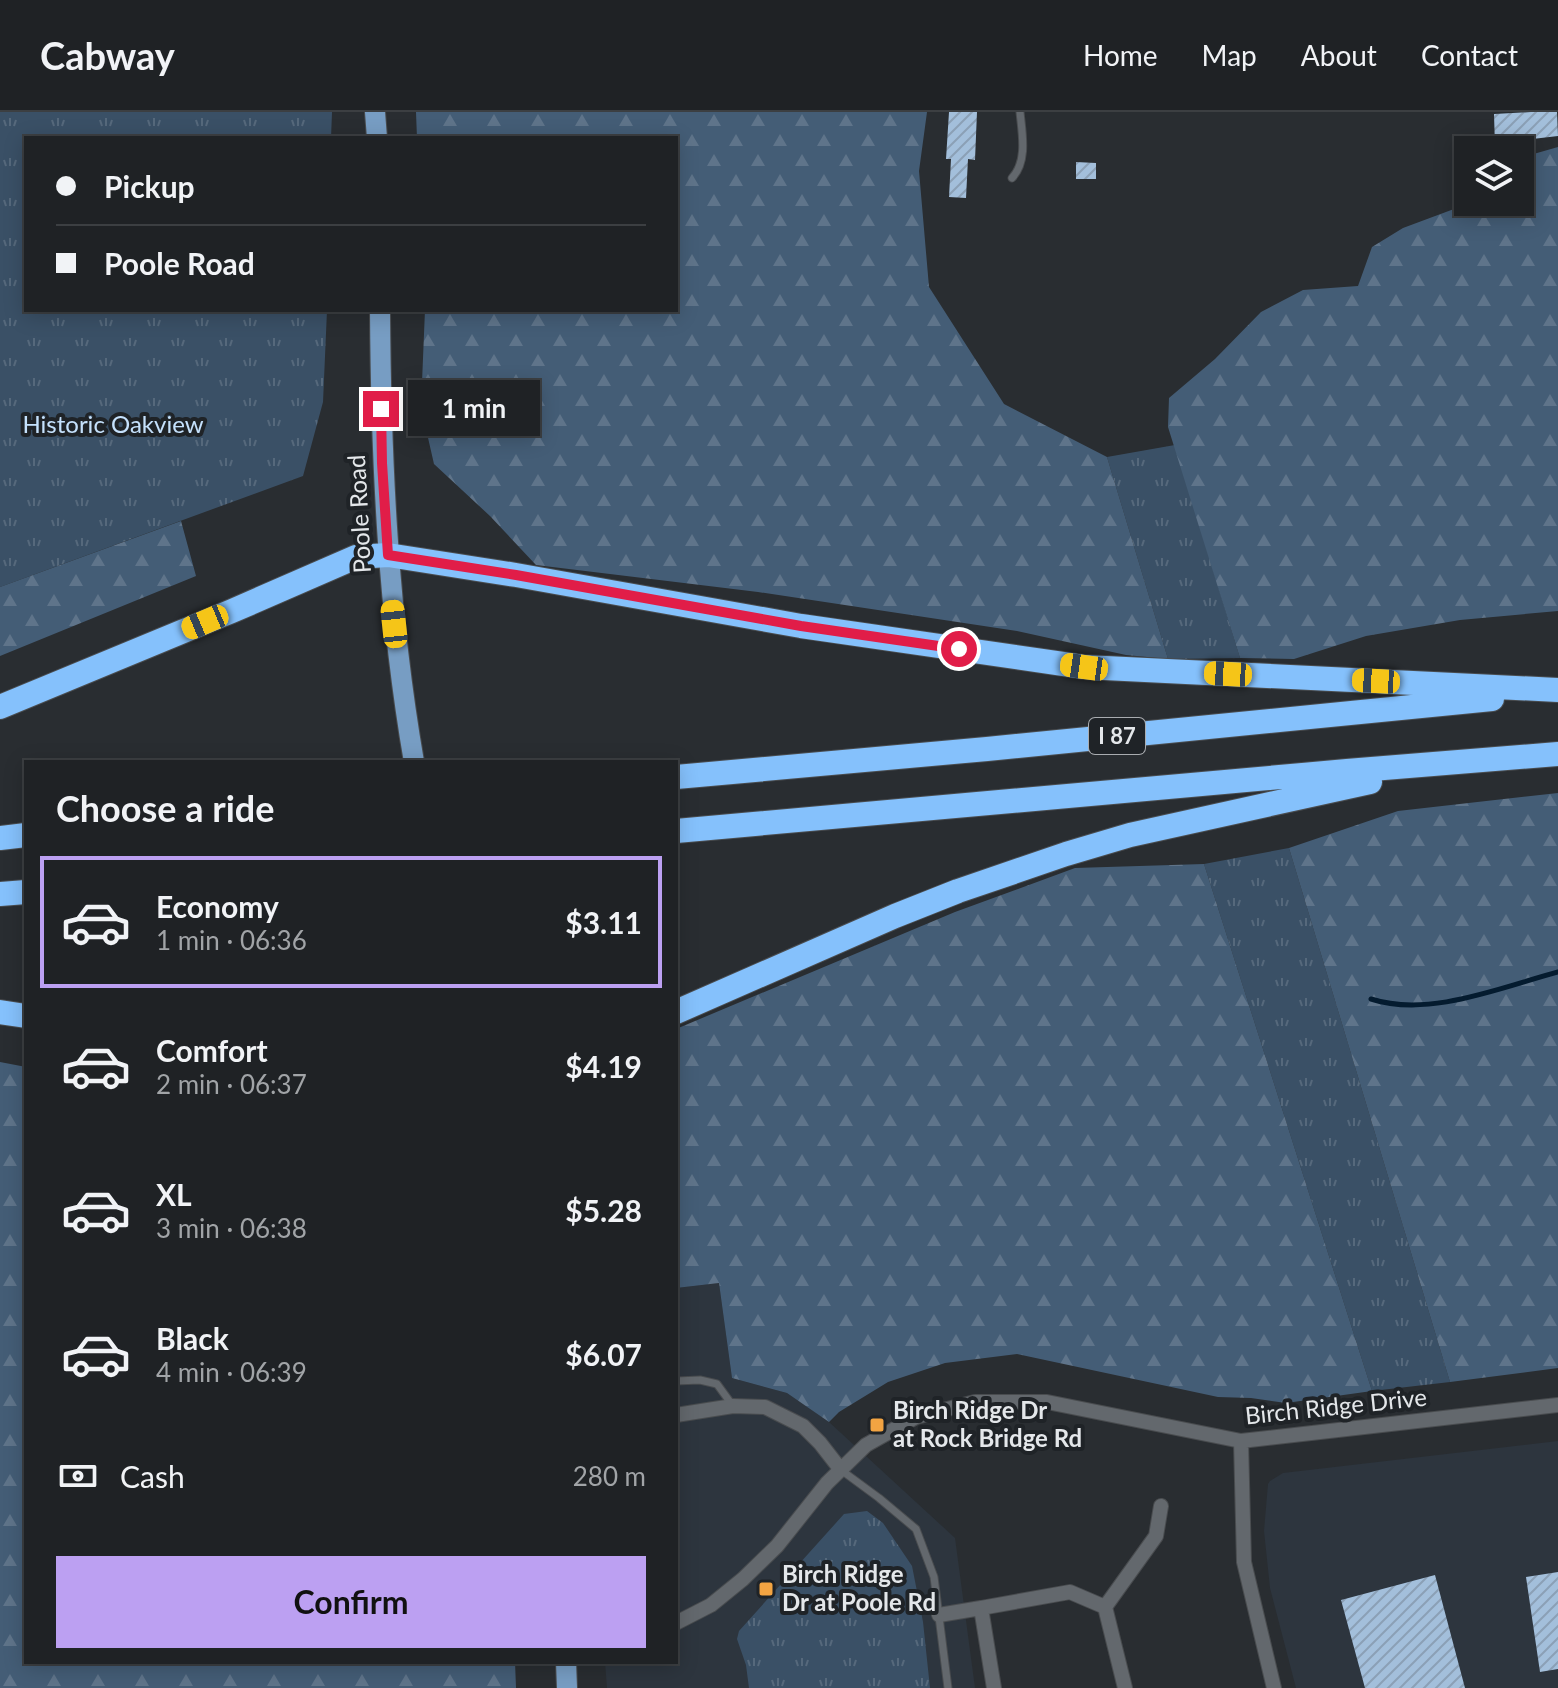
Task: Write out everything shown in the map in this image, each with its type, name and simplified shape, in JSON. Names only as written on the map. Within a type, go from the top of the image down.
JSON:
[{"type":"highway","points":[[0,707],[356,557],[388,555],[801,626],[1084,667],[1558,691]]},
{"type":"highway","name":"I 87","points":[[678,777],[1558,691]]},
{"type":"highway","name":"I 87","points":[[678,831],[1558,754]]},
{"type":"highway","points":[[678,1011],[895,916],[1066,854],[1130,835],[1454,763]]},
{"type":"highway","points":[[0,838],[24,835]]},
{"type":"highway","points":[[0,894],[24,892]]},
{"type":"highway","points":[[0,1012],[24,1016]]},
{"type":"main road","points":[[375,112],[377,136]]},
{"type":"main road","name":"Poole Road","points":[[380,312],[382,463],[388,555],[396,644],[414,760]]},
{"type":"main road","points":[[566,1664],[567,1688]]},
{"type":"street","name":"Birch Ridge Drive","points":[[678,1622],[711,1605],[743,1579],[777,1546],[827,1483],[866,1445],[916,1417],[975,1402],[1047,1402],[1241,1441],[1558,1405]]},
{"type":"street","points":[[678,1415],[733,1406],[765,1407],[803,1426],[841,1470]]},
{"type":"street","points":[[1241,1441],[1244,1562],[1274,1688]]},
{"type":"street","points":[[1125,1688],[1105,1607],[1156,1536],[1161,1506]]},
{"type":"street","points":[[939,1615],[1070,1592],[1105,1607]]},
{"type":"street","points":[[981,1608],[994,1688]]},
{"type":"lane","points":[[1012,178],[1019,171],[1021,161],[1020,112]]},
{"type":"lane","points":[[678,1381],[700,1380],[717,1384],[733,1406]]},
{"type":"lane","points":[[841,1470],[916,1529],[934,1577],[948,1688]]},
{"type":"shaded area","points":[[719,1283],[732,1378],[787,1393],[829,1422],[955,1538],[975,1688],[607,1688],[605,1664],[678,1664],[678,1288]]},
{"type":"shaded area","points":[[1558,1441],[1558,1688],[1296,1688],[1270,1588],[1264,1531],[1270,1481],[1283,1473]]},
{"type":"green space","name":"Historic Oakview","points":[[0,112],[332,112],[331,136],[24,136],[24,312],[327,312],[323,402],[303,476],[0,587]]},
{"type":"green space","points":[[416,112],[927,112],[919,171],[929,287],[1004,404],[1107,457],[1168,659],[1126,655],[1017,631],[758,592],[536,565],[490,516],[434,464],[421,407],[425,312],[678,312],[678,136],[417,136]]},
{"type":"green space","points":[[1558,147],[1558,611],[1460,620],[1366,636],[1294,659],[1240,658],[1168,427],[1169,398],[1215,359],[1261,312],[1303,290],[1358,286],[1372,247],[1403,228],[1454,209],[1454,216],[1534,216],[1534,154]]},
{"type":"green space","points":[[1175,445],[1240,658],[1168,659],[1107,457]]},
{"type":"green space","points":[[181,521],[196,576],[0,656],[0,587]]},
{"type":"green space","points":[[1558,793],[1558,1368],[1450,1382],[1289,848],[1398,811]]},
{"type":"green space","points":[[1289,848],[1450,1382],[1372,1391],[1204,864]]},
{"type":"green space","points":[[1204,864],[1372,1391],[1286,1403],[1218,1397],[1017,1354],[945,1363],[888,1382],[839,1412],[829,1422],[787,1393],[732,1378],[719,1283],[678,1288],[678,1028],[955,912],[1075,868]]},
{"type":"green space","points":[[0,1062],[24,1067],[24,1664],[515,1664],[516,1688],[0,1688]]},
{"type":"green space","points":[[867,1511],[883,1523],[912,1566],[923,1622],[930,1688],[749,1688],[746,1665],[737,1639],[739,1631],[844,1514]]},
{"type":"building","points":[[949,112],[977,112],[975,160],[968,159],[966,198],[949,197],[951,159],[946,159]]},
{"type":"building","points":[[1557,112],[1558,136],[1534,139],[1534,136],[1495,136],[1494,114]]},
{"type":"building","points":[[1076,162],[1096,163],[1096,179],[1076,179]]},
{"type":"building","points":[[1558,1572],[1558,1669],[1540,1672],[1526,1577]]},
{"type":"building","points":[[1435,1575],[1465,1688],[1365,1688],[1341,1600]]},
{"type":"waterway","points":[[1371,999],[1393,1004],[1441,1003],[1558,972]]},
{"type":"place","name":"Birch Ridge Dr at Rock Bridge Rd","points":[[877,1425]]},
{"type":"place","name":"Birch Ridge Dr at Poole Rd","points":[[766,1589]]},
{"type":"route","points":[[381,409],[388,555],[801,626],[959,649]]}]
